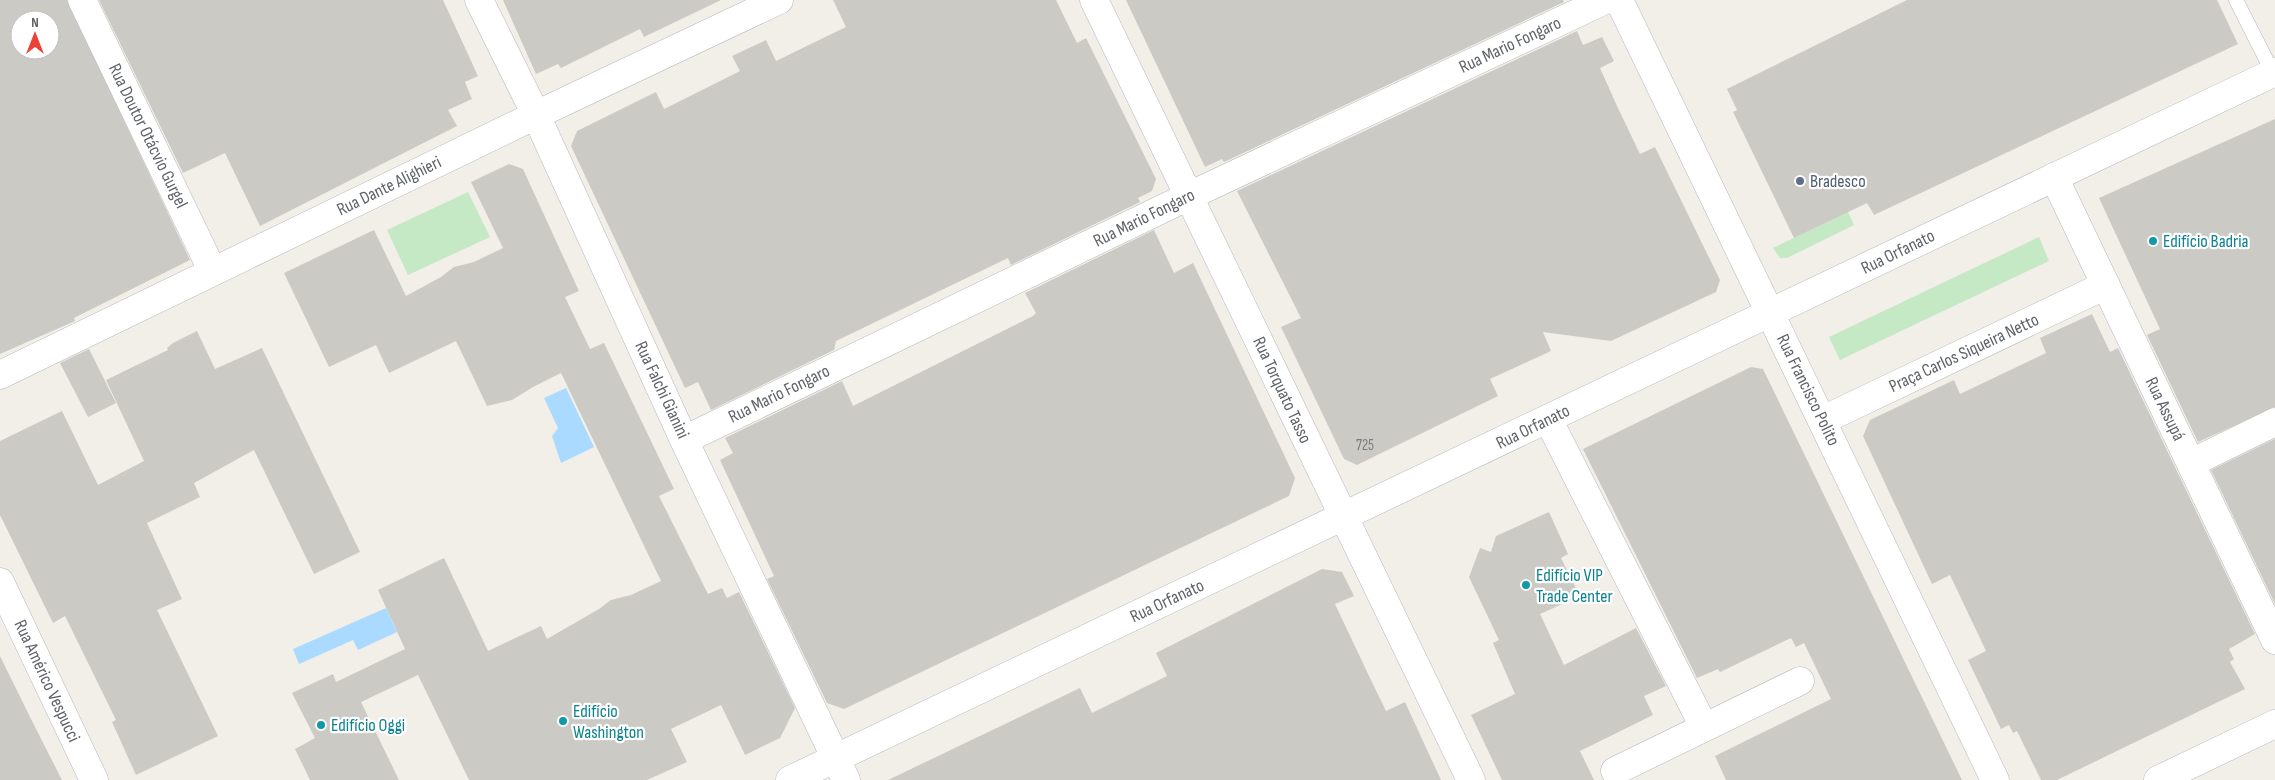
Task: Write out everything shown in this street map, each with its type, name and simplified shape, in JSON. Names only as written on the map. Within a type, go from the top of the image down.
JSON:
[{"type":"street","name":"Rua Doutor Otácvio Gurgel","points":[[82,0],[213,272]]},
{"type":"street","name":"Rua Falchi Gianini","points":[[479,0],[536,115],[684,440],[840,769]]},
{"type":"street","name":"Rua Dante Alighieri","points":[[0,375],[536,115],[779,0]]},
{"type":"street","name":"Rua Torquato Tasso","points":[[1094,0],[1342,518],[1471,780]]},
{"type":"street","name":"Rua Mario Fongaro","points":[[684,440],[1189,196],[1605,0]]},
{"type":"street","name":"Rua Francisco Polito","points":[[1619,0],[1996,780]]},
{"type":"street","name":"Rua Orfanato","points":[[790,780],[840,769],[1342,518],[2274,72]]},
{"type":"street","name":"Rua Assupá","points":[[2054,177],[2275,640]]},
{"type":"street","name":"Praça Carlos Siqueira Netto","points":[[1823,420],[2106,285]]},
{"type":"street","points":[[1548,420],[1704,727]]},
{"type":"street","points":[[2191,463],[2275,422]]},
{"type":"street","name":"Rua Américo Vespucci","points":[[0,582],[94,780]]},
{"type":"street","points":[[1615,771],[1800,681]]},
{"type":"street","points":[[2158,780],[2275,724]]},
{"type":"lane","points":[[2236,0],[2274,72]]},
{"type":"green space","points":[[468,192],[490,237],[408,275],[387,230]]},
{"type":"green space","points":[[1848,212],[1854,225],[1787,258],[1780,258],[1773,248]]},
{"type":"green space","points":[[2039,237],[2049,261],[1840,360],[1829,337]]},
{"type":"water","points":[[566,388],[594,447],[561,463],[552,436],[558,428],[544,398]]},
{"type":"water","points":[[386,608],[397,632],[358,650],[353,640],[299,664],[293,649]]},
{"type":"building","points":[[0,0],[67,0],[190,260],[74,318],[75,321],[0,354]]},
{"type":"building","points":[[99,0],[443,0],[478,76],[465,82],[472,99],[448,110],[457,126],[260,226],[225,153],[183,173]]},
{"type":"building","points":[[503,0],[721,0],[644,37],[640,29],[561,68],[558,64],[536,74]]},
{"type":"building","points":[[833,0],[1056,0],[1077,43],[1086,38],[1156,179],[1152,191],[1138,198],[1140,202],[1011,265],[1008,258],[836,341],[834,350],[711,410],[698,382],[685,388],[571,146],[577,131],[656,92],[664,109],[740,71],[732,56],[766,40],[776,61],[846,27]]},
{"type":"building","points":[[1126,0],[1563,0],[1564,2],[1224,162],[1222,159],[1205,167]]},
{"type":"building","points":[[1907,0],[2217,0],[2238,44],[1874,215],[1867,203],[1794,238],[1733,112],[1737,110],[1727,89]]},
{"type":"building","points":[[1577,31],[1583,45],[1602,37],[1614,61],[1600,68],[1640,154],[1655,147],[1720,280],[1716,292],[1611,341],[1543,332],[1551,351],[1490,379],[1498,396],[1357,465],[1344,459],[1281,327],[1301,318],[1237,191]]},
{"type":"building","points":[[2275,119],[2275,407],[2198,442],[2147,335],[2160,329],[2099,198]]},
{"type":"building","points":[[509,164],[523,169],[579,291],[565,297],[590,349],[604,343],[674,489],[659,496],[708,594],[722,588],[727,598],[739,592],[795,708],[780,738],[745,755],[721,705],[671,729],[687,762],[647,780],[469,780],[418,675],[361,702],[399,780],[310,780],[295,749],[315,738],[292,693],[333,674],[336,682],[405,649],[378,590],[444,558],[488,651],[541,626],[547,639],[611,600],[631,595],[661,581],[561,373],[512,400],[487,406],[456,341],[389,373],[376,345],[329,367],[284,273],[374,230],[406,296],[441,277],[454,267],[474,262],[503,248],[471,182]]},
{"type":"building","points":[[1154,230],[1174,273],[1193,263],[1295,478],[1289,496],[844,709],[827,703],[767,579],[774,576],[720,460],[733,453],[725,438],[842,381],[853,406],[1033,316],[1036,313],[1025,293]]},
{"type":"building","points":[[2092,314],[2110,352],[2118,348],[2255,634],[2229,649],[2234,659],[2230,662],[2245,689],[2057,780],[2041,780],[2017,731],[2013,733],[2009,725],[2001,729],[1968,660],[1986,651],[1950,575],[1932,584],[1863,436],[1870,420],[1954,380],[1960,394],[2046,353],[2040,338]]},
{"type":"building","points":[[197,331],[215,369],[262,348],[360,552],[314,574],[254,450],[194,483],[200,497],[147,523],[182,599],[157,610],[218,736],[136,775],[112,722],[116,720],[65,616],[53,623],[0,515],[0,441],[62,411],[98,485],[144,461],[106,380],[168,350],[167,348],[173,343]]},
{"type":"building","points":[[89,349],[116,403],[88,417],[60,363]]},
{"type":"building","points":[[1751,367],[1763,369],[1962,780],[1726,780],[1715,756],[1831,699],[1804,643],[1796,647],[1791,638],[1720,672],[1718,669],[1697,678],[1583,449]]},
{"type":"building","points":[[2275,439],[2275,604],[2211,470]]},
{"type":"building","points":[[1549,512],[1568,554],[1561,558],[1580,596],[1540,614],[1564,665],[1636,628],[1666,686],[1644,696],[1653,715],[1580,751],[1594,780],[1502,780],[1471,715],[1515,694],[1493,643],[1499,640],[1469,577],[1480,548],[1491,552],[1496,536]]},
{"type":"building","points":[[1322,569],[1342,572],[1354,596],[1335,604],[1369,676],[1386,711],[1405,702],[1441,780],[888,780],[1080,688],[1092,713],[1167,676],[1156,653]]},
{"type":"building","points":[[0,656],[31,719],[62,780],[0,780]]},
{"type":"place","name":"Bradesco","points":[[1800,181]]},
{"type":"place","name":"Edifício Badria","points":[[2153,241]]},
{"type":"place","name":"Edifício VIP Trade Center","points":[[1526,585]]},
{"type":"place","name":"Edifício Washington","points":[[563,721]]},
{"type":"place","name":"Edifício Oggi","points":[[321,725]]}]
